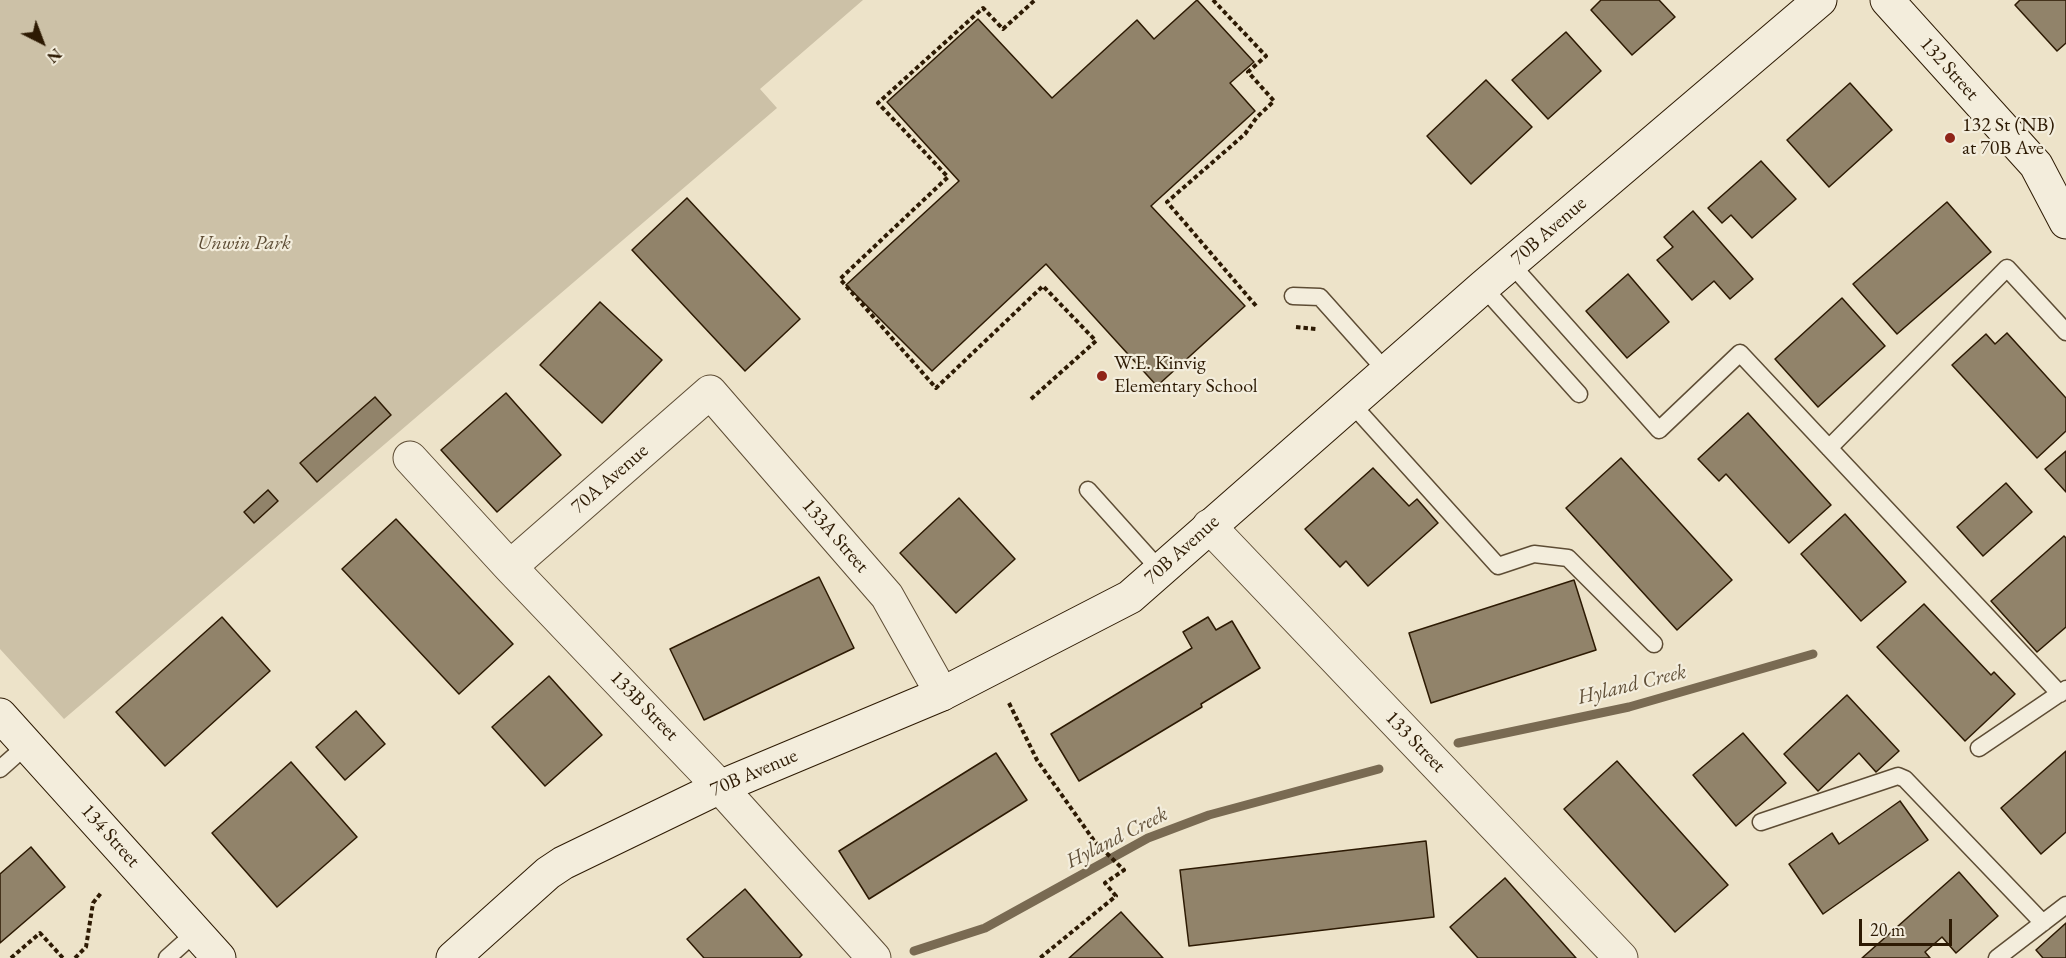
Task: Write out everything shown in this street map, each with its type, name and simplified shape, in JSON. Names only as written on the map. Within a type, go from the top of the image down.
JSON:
[{"type":"street","name":"70B Avenue","points":[[453,958],[548,873],[563,863],[720,787],[942,694],[1130,597],[1483,287],[1820,0]]},
{"type":"street","name":"132 Street","points":[[1887,0],[2036,165],[2066,222]]},
{"type":"street","name":"132 Street","points":[[2036,165],[2066,182]]},
{"type":"street","name":"70A Avenue","points":[[510,567],[710,392]]},
{"type":"street","name":"133A Street","points":[[710,392],[887,596],[942,694]]},
{"type":"street","name":"133B Street","points":[[410,458],[510,567],[720,787],[874,958]]},
{"type":"street","name":"133 Street","points":[[1209,526],[1622,958]]},
{"type":"street","name":"134 Street","points":[[0,715],[219,958]]},
{"type":"lane","points":[[1511,264],[1659,430],[1740,353],[2063,692],[1979,748]]},
{"type":"lane","points":[[1829,448],[2007,268],[2066,332]]},
{"type":"lane","points":[[1483,287],[1580,394]]},
{"type":"lane","points":[[1293,296],[1320,297],[1387,372]]},
{"type":"lane","points":[[1351,403],[1498,566],[1534,554],[1568,558],[1654,644]]},
{"type":"lane","points":[[1088,490],[1160,570]]},
{"type":"lane","points":[[0,769],[27,745]]},
{"type":"lane","points":[[1761,822],[1898,776],[1905,779],[2043,923]]},
{"type":"lane","points":[[1997,958],[2066,905]]},
{"type":"lane","points":[[167,958],[196,932]]},
{"type":"path","points":[[1031,399],[1096,341],[1043,286],[936,388],[840,279],[948,177],[878,103],[982,8],[1003,29],[1035,0]]},
{"type":"path","points":[[1213,0],[1266,56],[1248,72],[1274,101],[1257,117],[1245,134],[1167,202],[1257,307]]},
{"type":"path","points":[[1009,703],[1037,760],[1095,842],[1124,870],[1105,883],[1116,896],[1040,958]]},
{"type":"path","points":[[75,958],[87,947],[93,903],[101,893]]},
{"type":"path","points":[[11,958],[40,933],[63,958]]},
{"type":"green space","name":"Unwin Park","points":[[0,0],[863,0],[760,89],[777,108],[64,719],[0,649]]},
{"type":"building","points":[[1197,0],[1254,62],[1230,83],[1255,111],[1151,206],[1245,306],[1157,386],[1046,264],[932,371],[846,285],[959,181],[887,102],[978,19],[1052,98],[1137,20],[1154,39]]},
{"type":"building","points":[[1601,0],[1659,0],[1675,17],[1632,55],[1591,10]]},
{"type":"building","points":[[2020,0],[2066,0],[2066,43],[2057,51],[2015,5]]},
{"type":"building","points":[[1566,32],[1601,71],[1548,119],[1512,80]]},
{"type":"building","points":[[1486,80],[1532,127],[1471,184],[1427,136]]},
{"type":"building","points":[[1850,83],[1892,130],[1829,187],[1787,140]]},
{"type":"building","points":[[1761,161],[1796,199],[1752,238],[1731,215],[1722,223],[1708,208]]},
{"type":"building","points":[[687,198],[800,319],[745,371],[632,250]]},
{"type":"building","points":[[1947,202],[1991,252],[1897,334],[1853,284]]},
{"type":"building","points":[[1693,211],[1753,279],[1730,299],[1714,281],[1692,300],[1657,260],[1673,247],[1664,237]]},
{"type":"building","points":[[1628,274],[1669,322],[1627,358],[1586,311]]},
{"type":"building","points":[[1842,298],[1885,346],[1818,407],[1775,359]]},
{"type":"building","points":[[600,302],[662,360],[602,423],[540,365]]},
{"type":"building","points":[[2007,333],[2066,398],[2066,431],[2037,458],[1952,365],[1986,334],[1995,344]]},
{"type":"building","points":[[506,393],[561,455],[497,512],[441,450]]},
{"type":"building","points":[[375,397],[391,415],[317,482],[300,463]]},
{"type":"building","points":[[1748,413],[1831,505],[1789,543],[1726,474],[1719,481],[1698,459]]},
{"type":"building","points":[[2066,451],[2066,492],[2045,469]]},
{"type":"building","points":[[1621,458],[1732,580],[1677,630],[1566,508]]},
{"type":"building","points":[[1373,468],[1409,506],[1417,499],[1438,523],[1368,586],[1346,561],[1340,567],[1305,529]]},
{"type":"building","points":[[2006,483],[2032,512],[1983,556],[1957,527]]},
{"type":"building","points":[[268,490],[278,501],[254,523],[244,512]]},
{"type":"building","points":[[959,498],[1015,559],[956,613],[900,553]]},
{"type":"building","points":[[1845,514],[1906,582],[1861,621],[1801,554]]},
{"type":"building","points":[[396,519],[513,644],[459,694],[342,569]]},
{"type":"building","points":[[2064,536],[2066,538],[2066,627],[2037,652],[1991,601]]},
{"type":"building","points":[[819,577],[854,648],[704,720],[670,649]]},
{"type":"building","points":[[1574,580],[1596,650],[1431,703],[1409,633]]},
{"type":"building","points":[[1924,604],[1991,675],[1994,672],[2015,694],[1965,741],[1877,647]]},
{"type":"building","points":[[222,617],[270,671],[165,766],[116,712]]},
{"type":"building","points":[[1208,617],[1216,630],[1232,621],[1260,668],[1201,704],[1202,707],[1079,781],[1051,734],[1192,648],[1183,632]]},
{"type":"building","points":[[549,676],[602,735],[545,786],[492,727]]},
{"type":"building","points":[[1847,695],[1899,751],[1876,772],[1859,753],[1818,791],[1784,754]]},
{"type":"building","points":[[356,711],[385,744],[345,780],[316,747]]},
{"type":"building","points":[[1743,733],[1786,783],[1736,826],[1693,775]]},
{"type":"building","points":[[2066,751],[2066,832],[2041,854],[2001,808]]},
{"type":"building","points":[[996,753],[1027,800],[869,899],[839,851]]},
{"type":"building","points":[[1617,761],[1728,885],[1675,932],[1564,809]]},
{"type":"building","points":[[291,762],[357,837],[277,907],[212,833]]},
{"type":"building","points":[[1900,801],[1928,840],[1823,914],[1789,864],[1832,833],[1839,844]]},
{"type":"building","points":[[1426,841],[1434,917],[1189,946],[1180,870]]},
{"type":"building","points":[[31,847],[65,887],[0,943],[0,874]]},
{"type":"building","points":[[1959,872],[1998,916],[1956,953],[1942,937],[1925,952],[1930,958],[1862,958]]},
{"type":"building","points":[[1505,878],[1576,958],[1478,958],[1450,927]]},
{"type":"building","points":[[745,889],[802,955],[799,958],[704,958],[687,939]]},
{"type":"building","points":[[1121,912],[1163,958],[1069,958]]},
{"type":"building","points":[[2066,923],[2066,958],[2043,958],[2036,950]]},
{"type":"waterway","name":"Hyland Creek","points":[[1458,743],[1629,707],[1813,654]]},
{"type":"waterway","name":"Hyland Creek","points":[[914,951],[985,928],[1148,838],[1209,815],[1379,769]]},
{"type":"place","name":"132 St (NB) at 70B Ave","points":[[1950,138]]},
{"type":"place","name":"W.E. Kinvig Elementary School","points":[[1102,376]]}]
